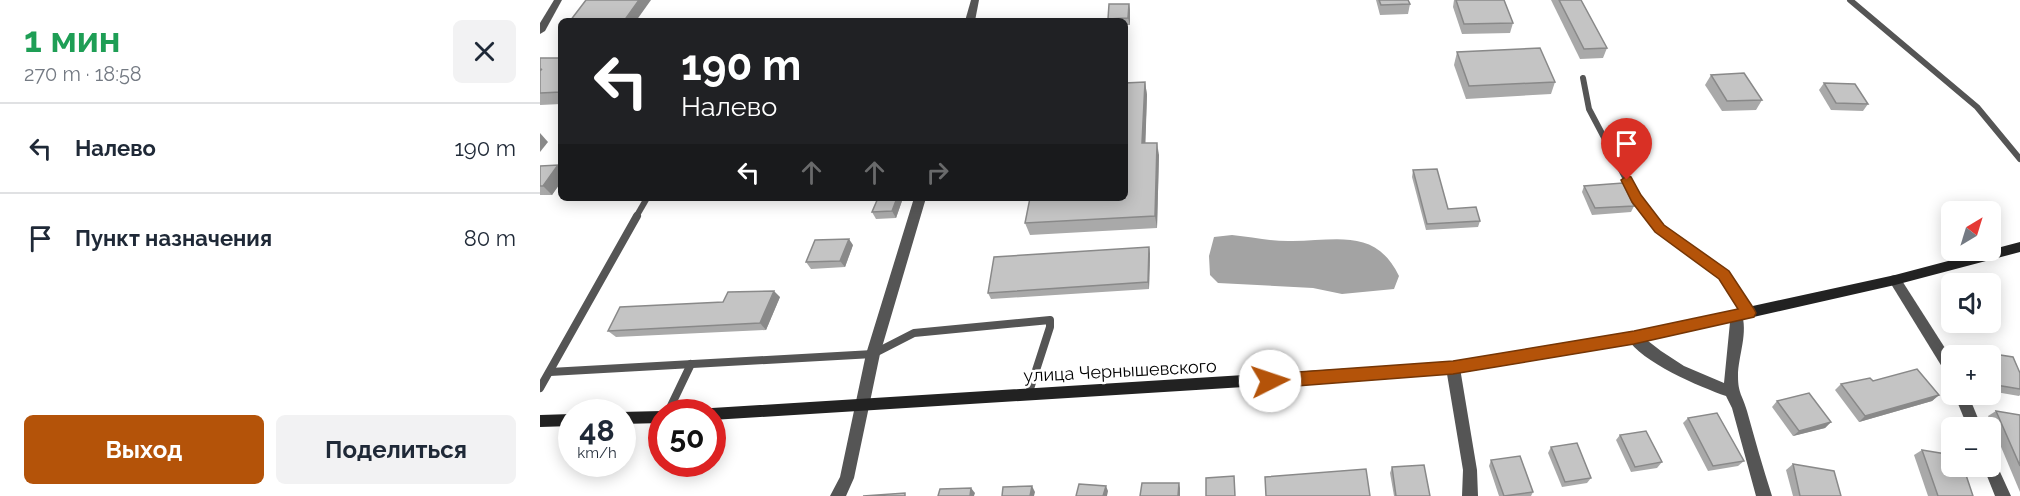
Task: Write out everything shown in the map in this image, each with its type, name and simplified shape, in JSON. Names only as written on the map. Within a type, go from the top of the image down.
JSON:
[{"type":"main road","name":"улица Чернышевского","points":[[726,413],[1453,368],[1634,338],[1742,315],[1895,280],[2020,247]]},
{"type":"main road","points":[[540,421],[558,420]]},
{"type":"street","points":[[540,31],[558,0]]},
{"type":"street","points":[[971,18],[975,0]]},
{"type":"street","points":[[838,496],[847,478],[873,354],[919,201]]},
{"type":"street","points":[[1895,280],[1941,353]]},
{"type":"street","points":[[1742,315],[1731,372],[1731,391],[1739,407],[1764,496]]},
{"type":"street","points":[[1634,338],[1657,357],[1699,380],[1731,391]]},
{"type":"street","points":[[1453,368],[1470,470],[1470,496]]},
{"type":"street","points":[[1995,477],[2003,496]]},
{"type":"lane","points":[[1850,0],[1977,107],[2020,159]]},
{"type":"lane","points":[[1583,78],[1589,109],[1636,198],[1660,228],[1724,275],[1742,315]]},
{"type":"lane","points":[[540,388],[594,288],[645,201]]},
{"type":"lane","points":[[550,372],[873,354],[914,333],[1050,320],[1050,327],[1028,395]]},
{"type":"lane","points":[[674,399],[691,364]]},
{"type":"shaded area","points":[[1232,235],[1281,241],[1337,239],[1365,243],[1378,250],[1389,260],[1399,276],[1394,289],[1342,294],[1313,288],[1218,283],[1210,275],[1209,256],[1214,237]]},
{"type":"building","points":[[586,0],[639,0],[626,18],[572,18]]},
{"type":"building","points":[[1379,0],[1408,0],[1410,4],[1381,5]]},
{"type":"building","points":[[1456,0],[1504,0],[1513,23],[1464,24]]},
{"type":"building","points":[[1559,0],[1581,0],[1607,48],[1584,49]]},
{"type":"building","points":[[1109,4],[1129,4],[1128,18],[1108,18]]},
{"type":"building","points":[[1540,48],[1555,82],[1469,86],[1457,52]]},
{"type":"building","points":[[540,58],[558,58],[558,92],[540,93],[540,71],[542,69],[540,70]]},
{"type":"building","points":[[1744,73],[1762,100],[1727,101],[1711,75]]},
{"type":"building","points":[[1145,82],[1142,143],[1157,143],[1155,216],[1025,223],[1029,201],[1128,201],[1128,83]]},
{"type":"building","points":[[1824,83],[1855,84],[1868,104],[1836,103]]},
{"type":"building","points":[[558,165],[543,186],[540,186],[540,166]]},
{"type":"building","points":[[1437,169],[1448,209],[1476,207],[1480,221],[1427,224],[1413,170]]},
{"type":"building","points":[[1623,183],[1634,206],[1595,208],[1584,186]]},
{"type":"building","points":[[877,201],[896,201],[892,211],[872,212]]},
{"type":"building","points":[[849,239],[840,261],[806,262],[815,240]]},
{"type":"building","points":[[1149,247],[1148,282],[988,293],[994,257]]},
{"type":"building","points":[[774,291],[760,323],[608,331],[620,307],[723,302],[728,292]]},
{"type":"building","points":[[2001,355],[2013,357],[2020,373],[2020,389],[2001,386]]},
{"type":"building","points":[[1917,369],[1939,395],[1865,416],[1841,384],[1870,378],[1873,381]]},
{"type":"building","points":[[1809,393],[1831,422],[1799,431],[1777,401]]},
{"type":"building","points":[[1996,411],[2020,415],[2020,466],[2001,422],[2001,417],[1999,417]]},
{"type":"building","points":[[1717,413],[1744,461],[1713,466],[1688,418]]},
{"type":"building","points":[[1646,431],[1662,462],[1635,467],[1620,435]]},
{"type":"building","points":[[1577,443],[1591,478],[1565,482],[1551,447]]},
{"type":"building","points":[[1922,450],[1941,453],[1941,477],[1967,477],[1973,496],[1938,496]]},
{"type":"building","points":[[1520,456],[1533,492],[1504,496],[1491,460]]},
{"type":"building","points":[[1793,464],[1834,471],[1841,496],[1800,496]]},
{"type":"building","points":[[1424,465],[1430,496],[1396,496],[1392,467]]},
{"type":"building","points":[[1366,469],[1370,496],[1266,496],[1265,477]]},
{"type":"building","points":[[1234,476],[1235,496],[1206,496],[1206,478]]},
{"type":"building","points":[[1142,483],[1179,483],[1178,496],[1140,496]]},
{"type":"building","points":[[1079,484],[1106,486],[1103,496],[1076,496]]},
{"type":"building","points":[[1032,486],[1030,496],[1002,496],[1003,487]]},
{"type":"building","points":[[971,488],[970,496],[938,496],[940,489]]},
{"type":"building","points":[[905,493],[905,496],[863,496]]},
{"type":"route","points":[[1270,381],[1453,368],[1634,338],[1749,313],[1724,275],[1660,228],[1636,198],[1627,180]]}]
